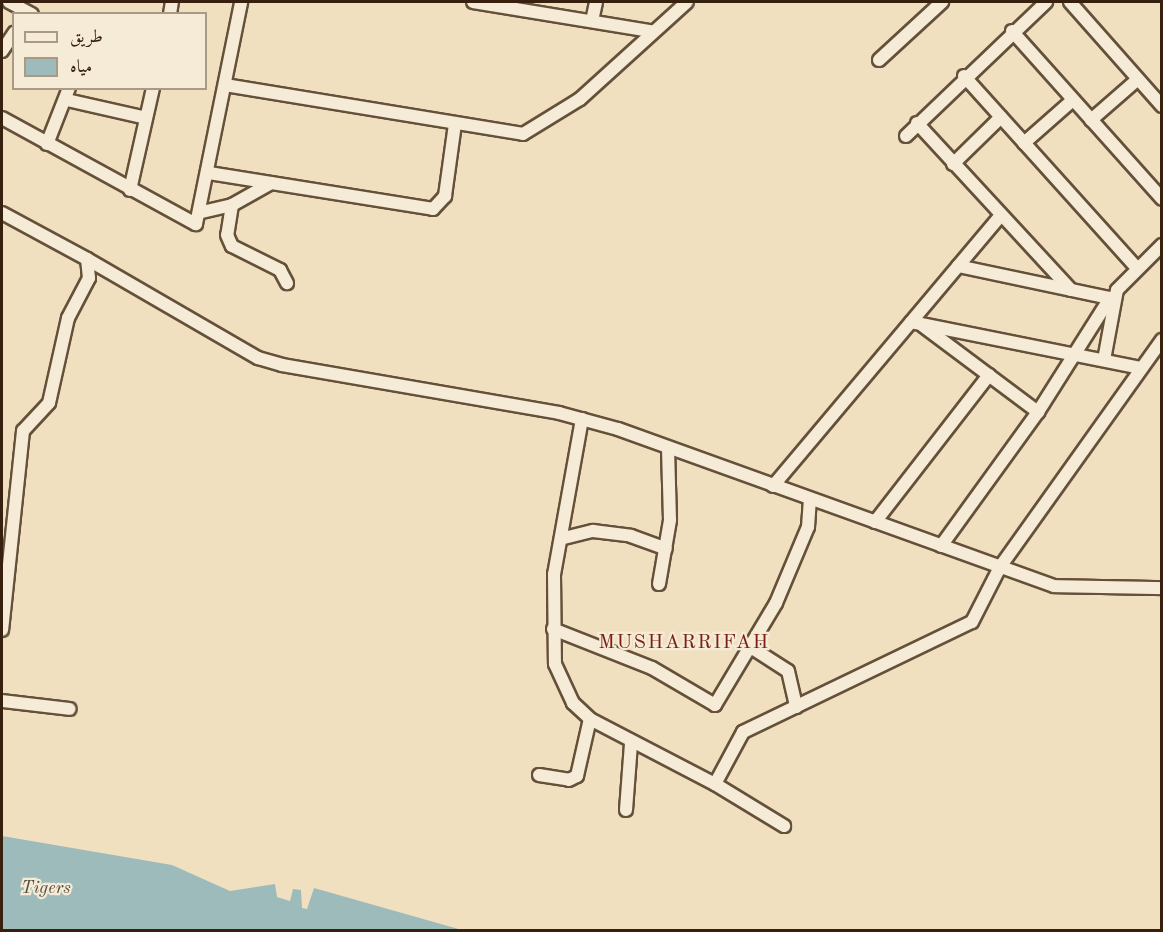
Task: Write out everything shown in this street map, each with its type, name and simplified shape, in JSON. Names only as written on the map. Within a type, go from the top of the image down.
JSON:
[{"type":"street","points":[[2,118],[191,225],[202,212],[241,2]]},
{"type":"street","points":[[473,2],[651,31]]},
{"type":"street","points":[[592,21],[596,2]]},
{"type":"street","points":[[670,15],[672,2]]},
{"type":"street","points":[[225,85],[517,134],[532,131],[580,99],[651,31],[687,2]]},
{"type":"street","points":[[879,60],[942,2]]},
{"type":"street","points":[[906,136],[964,76],[1046,2]]},
{"type":"street","points":[[1070,2],[1161,106]]},
{"type":"street","points":[[6,3],[27,12]]},
{"type":"street","points":[[1012,31],[1161,199]]},
{"type":"street","points":[[2,51],[12,36]]},
{"type":"street","points":[[964,76],[1136,267]]},
{"type":"street","points":[[1091,120],[1138,79]]},
{"type":"street","points":[[130,190],[153,90]]},
{"type":"street","points":[[47,144],[68,94],[146,118]]},
{"type":"street","points":[[1024,143],[1073,100]]},
{"type":"street","points":[[953,164],[1001,117]]},
{"type":"street","points":[[917,123],[1000,216],[1071,290]]},
{"type":"street","points":[[209,173],[433,209],[444,196],[455,124]]},
{"type":"street","points":[[202,212],[232,205],[271,183]]},
{"type":"street","points":[[232,205],[229,241],[283,272],[287,284]]},
{"type":"street","points":[[2,213],[87,259],[258,358],[582,419],[1063,588],[1161,588]]},
{"type":"street","points":[[773,486],[915,323],[1000,216]]},
{"type":"street","points":[[941,546],[1038,412],[1112,298],[1136,267],[1161,246]]},
{"type":"street","points":[[2,630],[23,431],[49,403],[68,318],[89,278],[87,259]]},
{"type":"street","points":[[958,266],[1112,298]]},
{"type":"street","points":[[1104,360],[1112,298]]},
{"type":"street","points":[[915,323],[1141,368]]},
{"type":"street","points":[[915,323],[1038,412]]},
{"type":"street","points":[[715,784],[739,735],[972,622],[1000,567],[1161,340]]},
{"type":"street","points":[[875,522],[989,375]]},
{"type":"street","points":[[582,419],[564,538],[554,574],[555,664],[573,703],[590,719],[631,744],[715,784],[784,826]]},
{"type":"street","points":[[659,584],[666,549],[668,448]]},
{"type":"street","points":[[553,629],[652,668],[715,705],[790,573],[808,527],[810,499]]},
{"type":"street","points":[[564,538],[612,534],[666,549]]},
{"type":"street","points":[[749,646],[788,671],[796,707]]},
{"type":"street","points":[[2,701],[70,709]]},
{"type":"street","points":[[539,775],[569,780],[577,776],[590,719]]},
{"type":"street","points":[[626,810],[631,744]]},
{"type":"water","name":"Tigers","points":[[2,836],[172,865],[230,891],[275,884],[277,897],[290,901],[293,889],[301,890],[302,908],[307,909],[314,888],[462,930],[2,930]]},
{"type":"district","name":"MUSHARRIFAH","points":[[684,643]]}]
